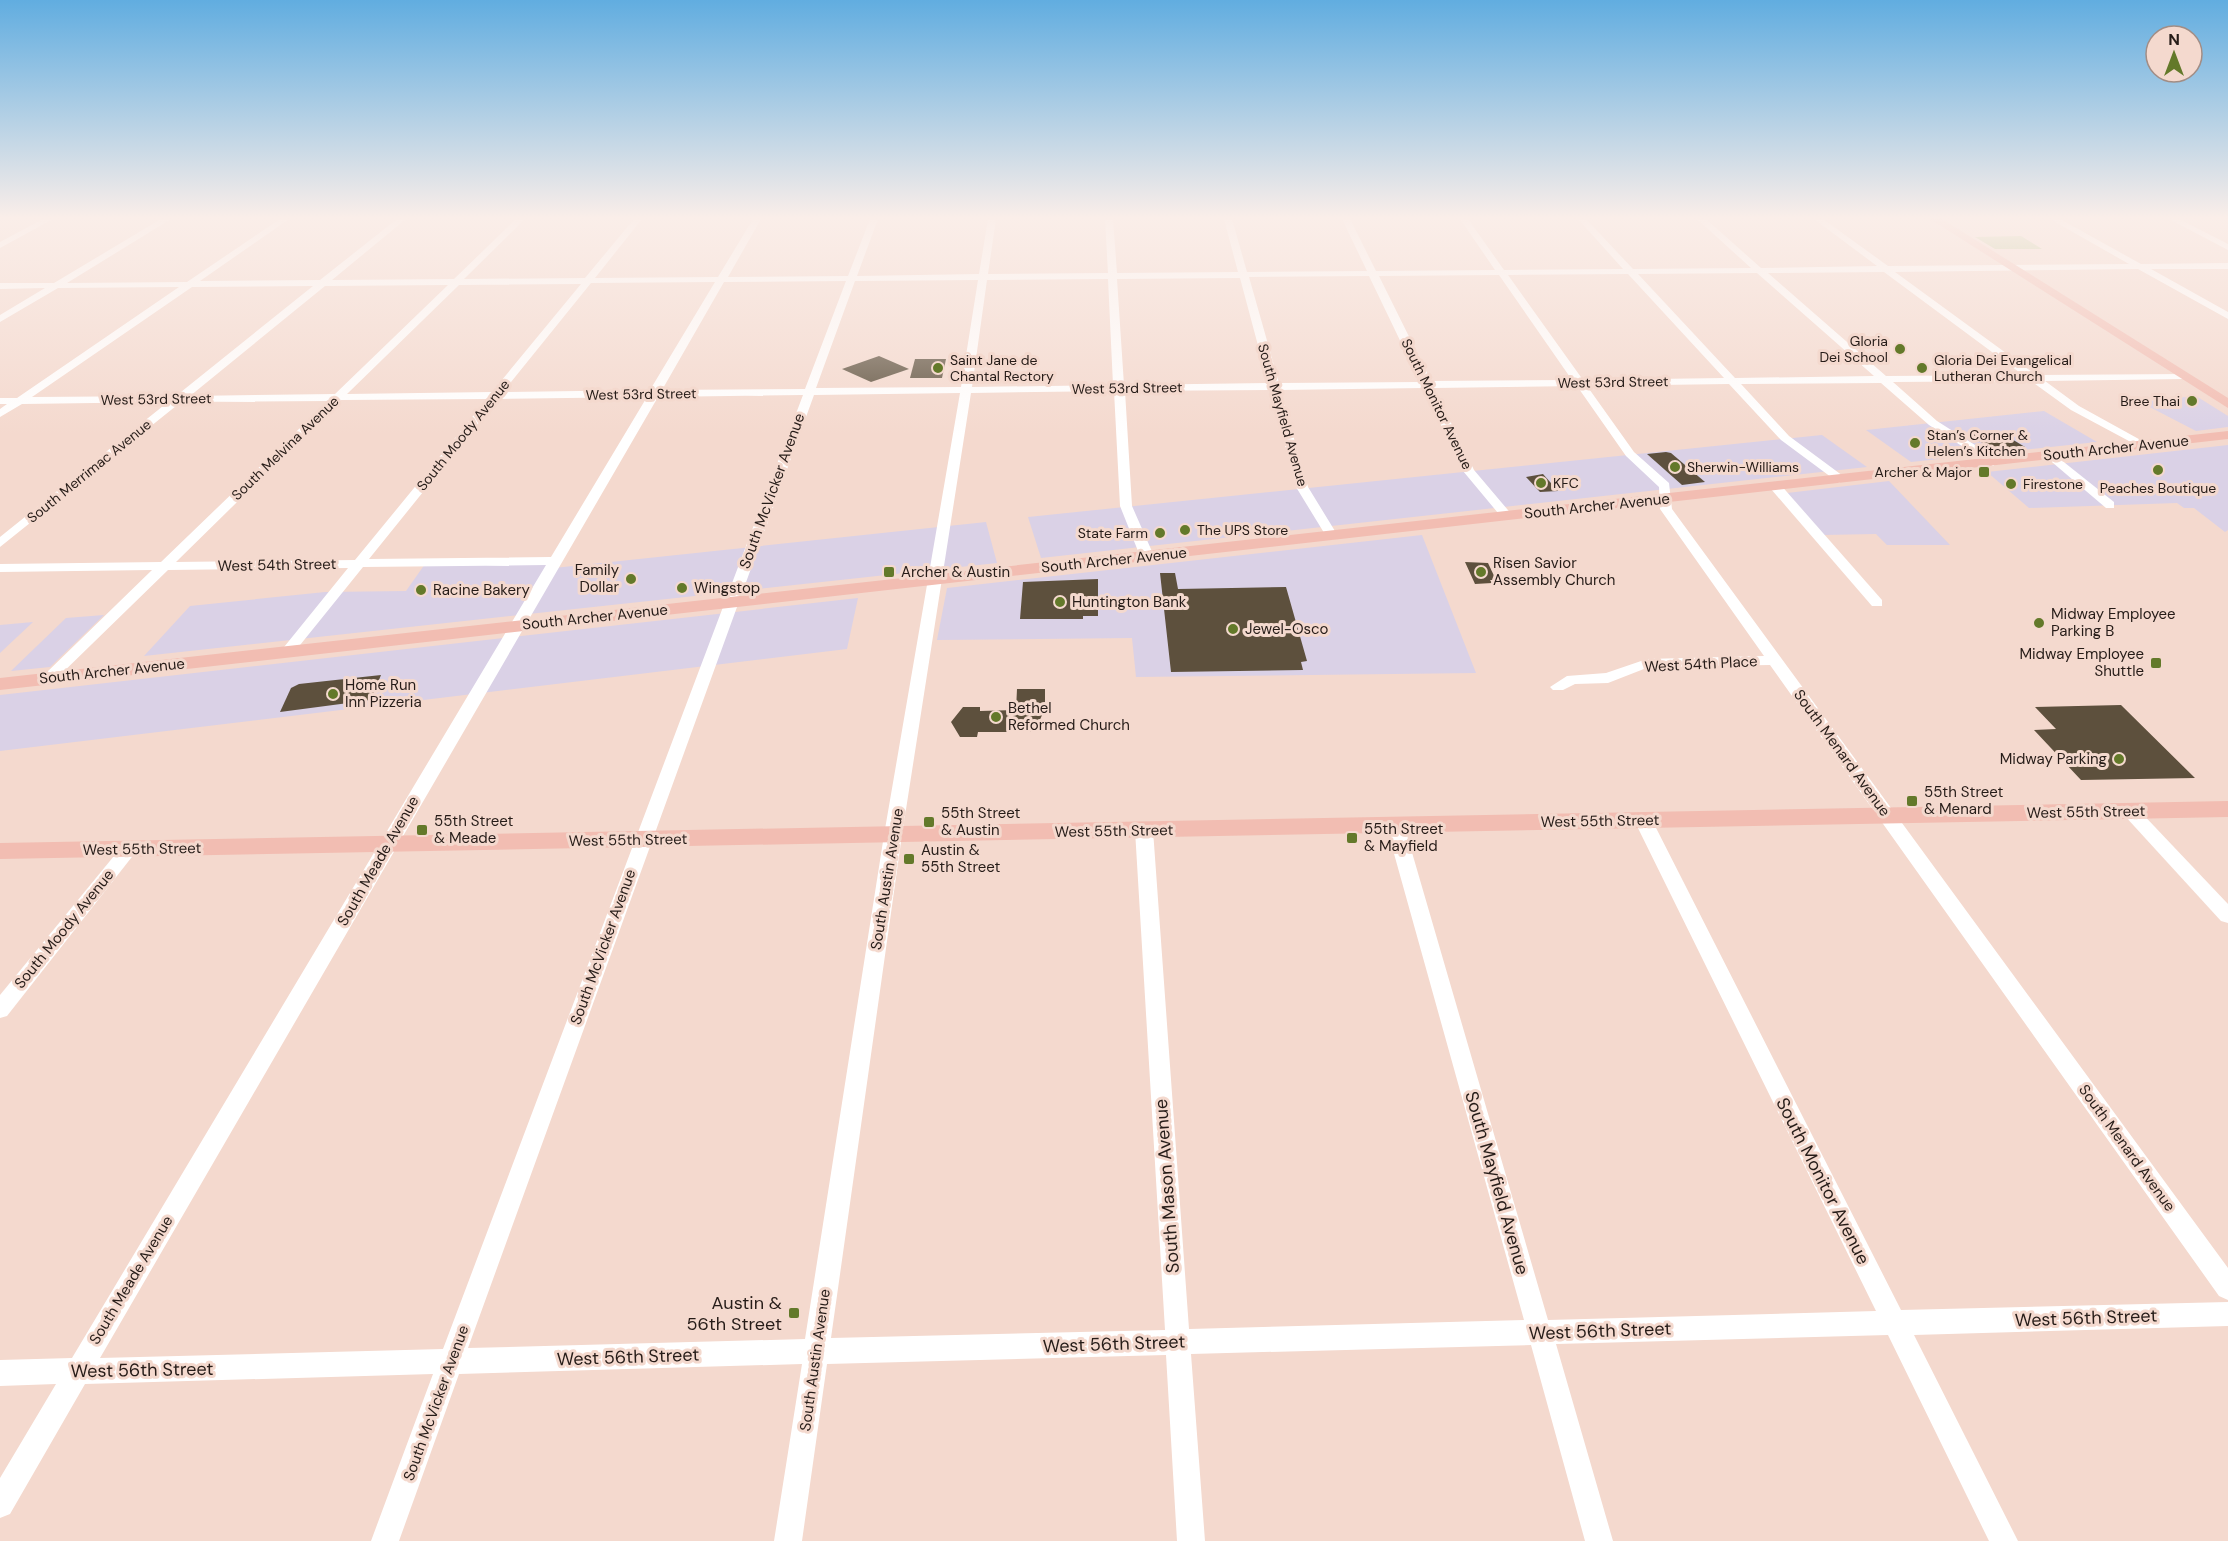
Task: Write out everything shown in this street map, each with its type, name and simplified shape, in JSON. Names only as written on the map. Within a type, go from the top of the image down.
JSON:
[{"type":"main road","points":[[2050,291],[2228,404]]},
{"type":"main road","name":"South Archer Avenue","points":[[0,684],[2228,435]]},
{"type":"main road","name":"West 55th Street","points":[[0,851],[2228,809]]},
{"type":"street","points":[[0,319],[47,291]]},
{"type":"street","points":[[0,414],[179,291]]},
{"type":"street","name":"South Merrimac Avenue","points":[[0,543],[312,291]]},
{"type":"street","name":"South Melvina Avenue","points":[[49,678],[447,291]]},
{"type":"street","name":"South Moody Avenue","points":[[287,652],[581,291]]},
{"type":"street","name":"South Meade Avenue","points":[[0,1504],[713,291]]},
{"type":"street","name":"South McVicker Avenue","points":[[385,1541],[642,839],[847,291]]},
{"type":"street","name":"South Austin Avenue","points":[[788,1541],[893,835],[937,579],[981,291]]},
{"type":"street","points":[[1115,291],[1126,506],[1147,556]]},
{"type":"street","name":"South Mayfield Avenue","points":[[1248,291],[1302,487],[1332,536]]},
{"type":"street","name":"South Monitor Avenue","points":[[1381,291],[1469,471],[1507,516]]},
{"type":"street","name":"South Menard Avenue","points":[[1515,291],[1630,454],[1665,486],[1666,509],[2228,1288]]},
{"type":"street","points":[[1648,291],[1785,438],[1839,479]]},
{"type":"street","points":[[1783,291],[1933,423],[1993,462]]},
{"type":"street","points":[[1917,291],[2075,408],[2142,445]]},
{"type":"street","points":[[2183,291],[2228,316]]},
{"type":"street","name":"West 53rd Street","points":[[0,401],[2183,376]]},
{"type":"street","points":[[2050,455],[2110,505]]},
{"type":"street","points":[[1774,486],[1877,603]]},
{"type":"street","name":"West 54th Street","points":[[0,568],[554,561]]},
{"type":"street","name":"West 54th Place","points":[[1558,687],[1572,680],[1608,678],[1647,663],[1776,660]]},
{"type":"street","points":[[2130,811],[2228,916]]},
{"type":"street","name":"South Monitor Avenue","points":[[1643,820],[2004,1541]]},
{"type":"street","name":"South Mayfield Avenue","points":[[1395,825],[1599,1541]]},
{"type":"street","name":"South Mason Avenue","points":[[1144,830],[1191,1541]]},
{"type":"street","name":"South Moody Avenue","points":[[0,1010],[129,849]]},
{"type":"street","name":"West 56th Street","points":[[0,1373],[2228,1314]]},
{"type":"shaded area","points":[[2196,396],[2228,416],[2228,427],[2196,431],[2140,402]]},
{"type":"shaded area","points":[[2044,411],[2097,442],[1911,462],[1866,430]]},
{"type":"shaded area","points":[[1822,435],[1867,467],[1041,558],[1028,517]]},
{"type":"shaded area","points":[[2228,445],[2228,530],[2225,532],[2194,508],[2184,508],[2177,503],[2029,508],[1987,472]]},
{"type":"shaded area","points":[[1889,481],[1950,545],[1887,545],[1876,534],[1823,535],[1787,493]]},
{"type":"shaded area","points":[[986,522],[997,563],[144,656],[190,606],[325,592],[406,591],[425,564],[556,563],[554,568]]},
{"type":"shaded area","points":[[1422,535],[1476,673],[1136,677],[1132,638],[937,640],[947,588]]},
{"type":"shaded area","points":[[858,598],[847,649],[0,751],[0,695]]},
{"type":"shaded area","points":[[104,615],[50,667],[11,671],[66,618]]},
{"type":"shaded area","points":[[33,622],[0,653],[0,625]]},
{"type":"building","points":[[879,356],[909,369],[871,382],[842,369]]},
{"type":"building","name":"Saint Jane de Chantal Rectory","points":[[915,359],[946,359],[942,378],[910,378]]},
{"type":"building","points":[[2000,432],[2025,447],[1996,451],[1969,435]]},
{"type":"building","name":"Sherwin-Williams","points":[[1671,453],[1705,482],[1682,485],[1647,454]]},
{"type":"building","name":"KFC","points":[[1543,474],[1558,491],[1540,492],[1526,477]]},
{"type":"building","name":"Risen Savior Assembly Church","points":[[1465,562],[1488,563],[1496,580],[1490,580],[1492,583],[1475,584]]},
{"type":"building","name":"Jewel-Osco","points":[[1160,573],[1175,573],[1178,589],[1286,587],[1307,661],[1301,662],[1303,670],[1171,672]]},
{"type":"building","name":"Huntington Bank","points":[[1098,579],[1098,616],[1083,616],[1083,619],[1020,619],[1023,582]]},
{"type":"building","name":"Home Run Inn Pizzeria","points":[[381,675],[371,700],[280,712],[291,688],[299,684]]},
{"type":"building","name":"Bethel Reformed Church","points":[[1017,689],[1045,689],[1045,709],[1034,732],[978,732],[977,737],[960,737],[951,722],[963,707],[980,707],[980,711],[1016,710]]},
{"type":"building","name":"Midway Parking","points":[[2121,705],[2195,778],[2081,780],[2034,730],[2056,729],[2035,707]]},
{"type":"place","name":"Gloria Dei School","points":[[1900,349]]},
{"type":"place","name":"Saint Jane de Chantal Rectory","points":[[938,368]]},
{"type":"place","name":"Gloria Dei Evangelical Lutheran Church","points":[[1922,368]]},
{"type":"place","name":"Bree Thai","points":[[2192,401]]},
{"type":"place","name":"Stan’s Corner & Helen’s Kitchen","points":[[1915,443]]},
{"type":"place","name":"Sherwin-Williams","points":[[1675,467]]},
{"type":"place","name":"Peaches Boutique","points":[[2158,470]]},
{"type":"place","name":"Archer & Major","points":[[1984,472]]},
{"type":"place","name":"KFC","points":[[1541,483]]},
{"type":"place","name":"Firestone","points":[[2011,484]]},
{"type":"place","name":"The UPS Store","points":[[1185,530]]},
{"type":"place","name":"State Farm","points":[[1160,533]]},
{"type":"place","name":"Archer & Austin","points":[[889,572]]},
{"type":"place","name":"Risen Savior Assembly Church","points":[[1481,572]]},
{"type":"place","name":"Family Dollar","points":[[631,579]]},
{"type":"place","name":"Wingstop","points":[[682,588]]},
{"type":"place","name":"Racine Bakery","points":[[421,590]]},
{"type":"place","name":"Huntington Bank","points":[[1060,602]]},
{"type":"place","name":"Midway Employee Parking B","points":[[2039,623]]},
{"type":"place","name":"Jewel-Osco","points":[[1233,629]]},
{"type":"place","name":"Midway Employee Shuttle","points":[[2156,663]]},
{"type":"place","name":"Home Run Inn Pizzeria","points":[[333,694]]},
{"type":"place","name":"Bethel Reformed Church","points":[[996,717]]},
{"type":"place","name":"Midway Parking","points":[[2119,759]]},
{"type":"place","name":"55th Street & Menard","points":[[1912,801]]},
{"type":"place","name":"55th Street & Austin","points":[[929,822]]},
{"type":"place","name":"55th Street & Meade","points":[[422,830]]},
{"type":"place","name":"55th Street & Mayfield","points":[[1352,838]]},
{"type":"place","name":"Austin & 55th Street","points":[[909,859]]},
{"type":"place","name":"Austin & 56th Street","points":[[794,1313]]}]
